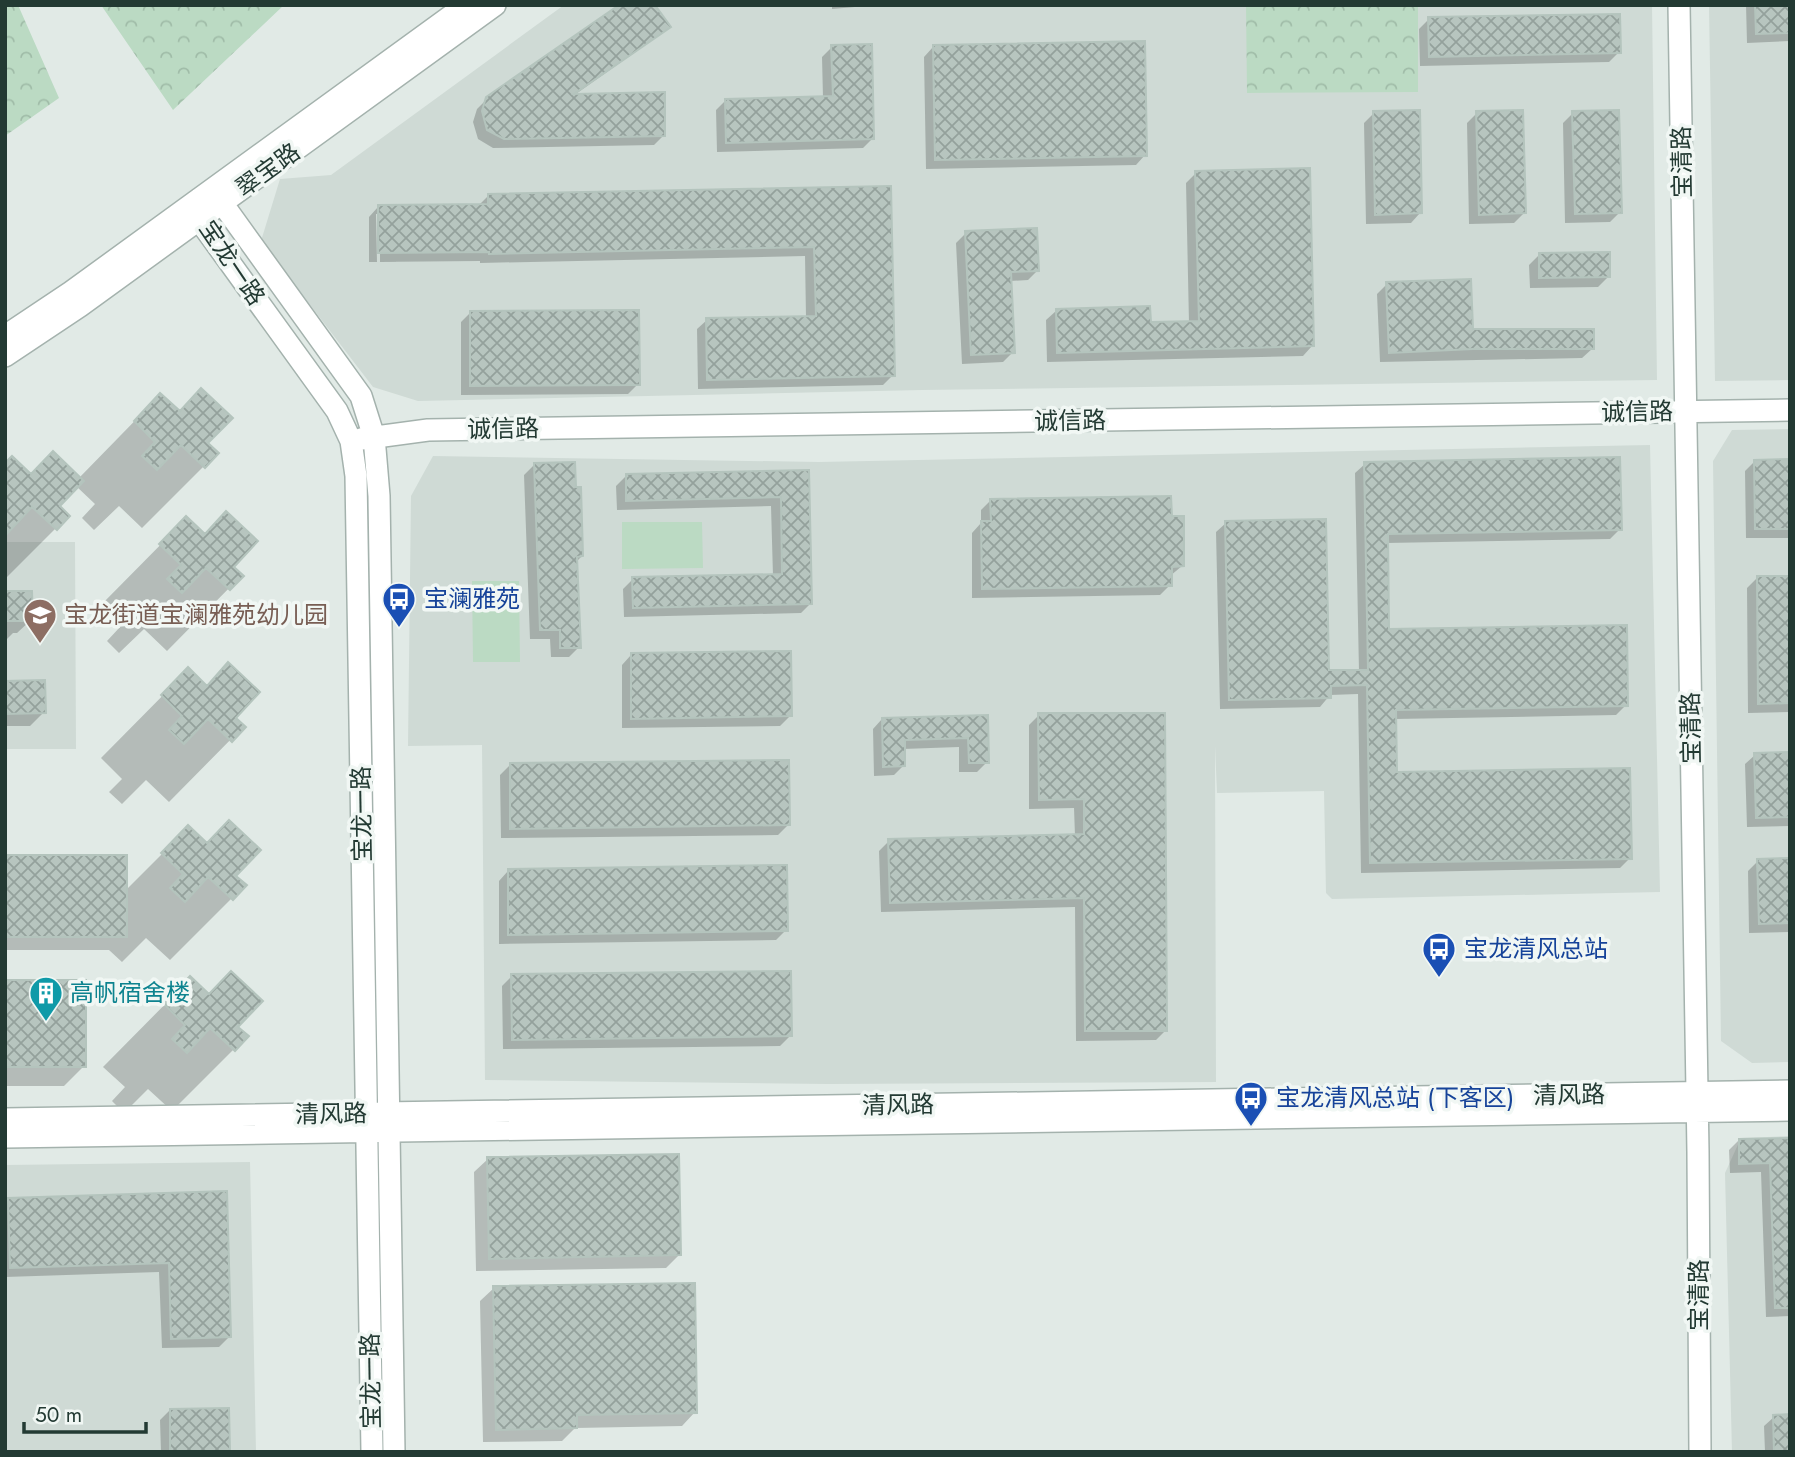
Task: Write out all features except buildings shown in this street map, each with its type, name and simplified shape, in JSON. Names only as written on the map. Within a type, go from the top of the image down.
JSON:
[{"type":"street","name":"翠宝路","points":[[5,336],[71,292],[466,5]]},
{"type":"street","name":"翠宝路","points":[[5,356],[80,306],[495,5]]},
{"type":"street","name":"宝清路","points":[[1679,5],[1700,1452]]},
{"type":"street","name":"宝龙一路","points":[[372,1452],[378,1122],[379,496],[374,438],[361,396],[222,203],[200,198],[199,220],[337,411],[351,441],[357,496],[378,1122],[394,1452]]},
{"type":"street","name":"诚信路","points":[[351,441],[428,430],[1790,410]]},
{"type":"street","name":"清风路","points":[[1697,1102],[1790,1091]]},
{"type":"street","name":"清风路","points":[[5,1119],[378,1122],[1697,1102],[1790,1110]]},
{"type":"street","name":"清风路","points":[[5,1137],[378,1122]]},
{"type":"shaded area","points":[[564,5],[1652,5],[1657,380],[922,390],[418,401],[373,387],[261,241],[280,179],[331,175]]},
{"type":"shaded area","points":[[1709,5],[1790,5],[1790,380],[1715,381]]},
{"type":"shaded area","points":[[1790,429],[1790,1062],[1752,1063],[1721,1041],[1713,461],[1732,430]]},
{"type":"shaded area","points":[[1650,445],[1660,892],[1332,899],[1326,893],[1324,791],[1217,793],[1215,746],[1216,1082],[828,1084],[485,1080],[482,745],[408,746],[411,496],[433,456],[819,462]]},
{"type":"shaded area","name":"宝龙街道宝澜雅苑幼儿园","points":[[5,542],[75,542],[76,749],[5,749]]},
{"type":"shaded area","points":[[1790,1136],[1790,1452],[1732,1452],[1725,1173],[1741,1138]]},
{"type":"shaded area","points":[[250,1162],[256,1452],[5,1452],[5,1165]]},
{"type":"green space","points":[[5,5],[18,5],[59,98],[5,136]]},
{"type":"green space","points":[[101,5],[284,5],[173,110]]},
{"type":"green space","points":[[1246,5],[1418,5],[1418,92],[1247,93]]},
{"type":"green space","points":[[622,522],[702,522],[703,568],[622,569]]},
{"type":"green space","points":[[472,581],[519,581],[520,662],[473,662]]},
{"type":"place","name":"宝澜雅苑","points":[[399,629]]},
{"type":"place","name":"宝龙街道宝澜雅苑幼儿园","points":[[40,645]]},
{"type":"place","name":"宝龙清风总站","points":[[1439,979]]},
{"type":"place","name":"高帆宿舍楼","points":[[46,1023]]},
{"type":"place","name":"宝龙清风总站 (下客区)","points":[[1251,1128]]}]
